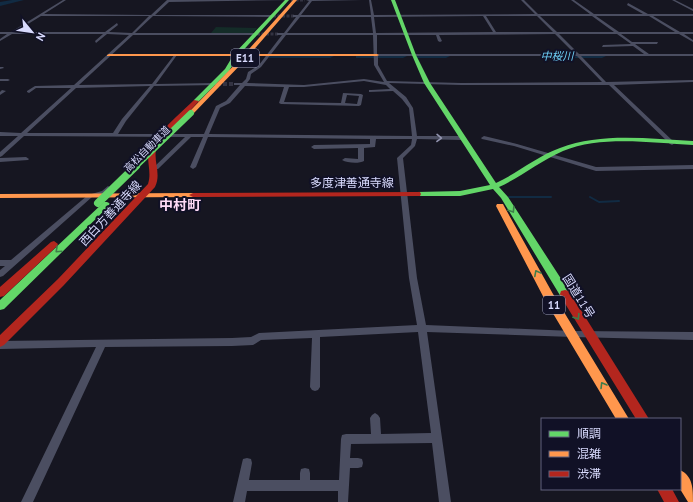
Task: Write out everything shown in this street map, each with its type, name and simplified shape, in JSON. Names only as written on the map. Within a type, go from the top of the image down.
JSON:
[{"type":"main road","points":[[154,145],[162,135],[215,84],[287,0]]},
{"type":"main road","name":"高松自動車道","points":[[195,113],[295,0]]},
{"type":"main road","name":"高松自動車道","points":[[0,306],[280,27],[301,0]]},
{"type":"main road","name":"国道11号","points":[[393,0],[414,55],[427,83],[494,186],[504,198],[588,334],[642,418]]},
{"type":"main road","points":[[109,55],[239,55]]},
{"type":"main road","points":[[263,55],[377,56]]},
{"type":"main road","name":"多度津善通寺線","points":[[0,196],[466,193],[494,186],[507,180],[548,155],[572,146],[613,142],[693,143]]},
{"type":"main road","name":"西白方善通寺線","points":[[0,344],[144,196],[156,178],[156,168],[152,153],[154,145]]},
{"type":"main road","name":"国道11号","points":[[494,186],[496,198],[549,297],[573,334],[622,418]]},
{"type":"main road","name":"高松自動車道","points":[[0,293],[103,204]]},
{"type":"main road","points":[[681,479],[693,497]]},
{"type":"main road","points":[[665,490],[672,502]]},
{"type":"street","points":[[0,40],[65,0]]},
{"type":"street","points":[[0,155],[131,34],[154,15],[168,0],[291,0]]},
{"type":"street","points":[[305,0],[361,0]]},
{"type":"street","points":[[193,167],[218,107],[228,102],[244,84],[249,73],[260,66],[263,55],[285,34],[311,0]]},
{"type":"street","points":[[370,0],[375,34],[377,56],[376,65],[386,83],[404,98],[411,108],[415,138],[413,145],[400,158],[412,271],[422,328],[445,502]]},
{"type":"street","points":[[522,0],[579,56],[584,58],[586,64],[672,142]]},
{"type":"street","points":[[572,0],[648,55]]},
{"type":"street","points":[[672,0],[693,10]]},
{"type":"street","points":[[628,4],[693,41]]},
{"type":"street","points":[[41,15],[273,16]]},
{"type":"street","points":[[484,15],[495,34]]},
{"type":"street","points":[[294,16],[693,15]]},
{"type":"street","points":[[96,42],[117,24]]},
{"type":"street","points":[[0,33],[257,34]]},
{"type":"street","points":[[437,33],[440,41]]},
{"type":"street","points":[[278,34],[693,33]]},
{"type":"street","points":[[603,46],[657,43]]},
{"type":"street","points":[[115,135],[124,120],[153,85],[175,55]]},
{"type":"street","points":[[377,56],[693,55]]},
{"type":"street","points":[[0,80],[8,80]]},
{"type":"street","points":[[235,84],[304,86],[364,80],[386,83],[607,83],[693,81]]},
{"type":"street","points":[[29,92],[35,87],[215,84]]},
{"type":"street","points":[[287,85],[281,103],[343,104]]},
{"type":"street","points":[[372,91],[394,90]]},
{"type":"street","points":[[0,134],[462,138]]},
{"type":"street","points":[[156,168],[189,136]]},
{"type":"street","points":[[314,147],[372,146],[373,137]]},
{"type":"street","points":[[484,138],[596,169],[693,167]]},
{"type":"street","points":[[0,274],[90,196],[104,192],[154,145]]},
{"type":"street","points":[[345,160],[361,161],[361,146]]},
{"type":"street","points":[[0,160],[26,159]]},
{"type":"street","points":[[0,263],[12,263]]},
{"type":"street","points":[[0,344],[253,342],[259,337],[422,328],[573,334],[693,336]]},
{"type":"street","points":[[315,387],[316,334]]},
{"type":"street","points":[[27,502],[102,344]]},
{"type":"street","points":[[374,418],[376,439]]},
{"type":"street","points":[[343,501],[346,439],[437,438]]},
{"type":"street","points":[[345,463],[358,464]]},
{"type":"street","points":[[239,502],[247,464]]},
{"type":"street","points":[[305,473],[305,486]]},
{"type":"street","points":[[243,484],[344,486]]},
{"type":"green space","points":[[216,27],[257,28],[253,33],[211,33]]},
{"type":"waterway","points":[[0,4],[21,0]]},
{"type":"waterway","name":"中桜川","points":[[272,56],[330,56]]},
{"type":"waterway","name":"中桜川","points":[[359,56],[403,56]]},
{"type":"waterway","name":"中桜川","points":[[420,56],[446,56]]},
{"type":"waterway","name":"中桜川","points":[[550,56],[602,56]]},
{"type":"waterway","points":[[509,197],[551,197]]},
{"type":"waterway","points":[[590,197],[599,202],[619,201]]},
{"type":"tunnel","points":[[291,0],[305,0]]},
{"type":"tunnel","points":[[273,16],[294,16]]},
{"type":"tunnel","points":[[257,34],[278,34]]},
{"type":"tunnel","points":[[242,55],[259,55]]},
{"type":"tunnel","points":[[217,84],[235,84]]},
{"type":"traffic: fast","points":[[196,101],[227,70],[236,55],[287,0]]},
{"type":"traffic: fast","points":[[393,0],[414,55],[427,83],[494,186],[504,197],[565,294]]},
{"type":"traffic: fast","points":[[98,203],[191,113]]},
{"type":"traffic: fast","points":[[417,194],[460,193],[491,187],[510,179],[552,153],[571,146],[586,143],[616,140],[693,143]]},
{"type":"traffic: fast","points":[[0,306],[107,204]]},
{"type":"traffic: slow","points":[[191,113],[243,59],[295,0]]},
{"type":"traffic: slow","points":[[109,55],[241,55]]},
{"type":"traffic: slow","points":[[259,55],[377,55]]},
{"type":"traffic: slow","points":[[0,196],[193,195]]},
{"type":"traffic: slow","points":[[500,206],[549,297],[622,418]]},
{"type":"traffic: slow","points":[[681,479],[693,497]]},
{"type":"traffic: jam","points":[[0,342],[61,282],[152,185],[154,180],[152,160],[152,151],[154,146],[196,101]]},
{"type":"traffic: jam","points":[[193,195],[417,194]]},
{"type":"traffic: jam","points":[[0,293],[54,244]]},
{"type":"traffic: jam","points":[[565,294],[642,418]]},
{"type":"traffic: jam","points":[[665,490],[672,502]]},
{"type":"district","name":"中村町","points":[[180,205]]}]
